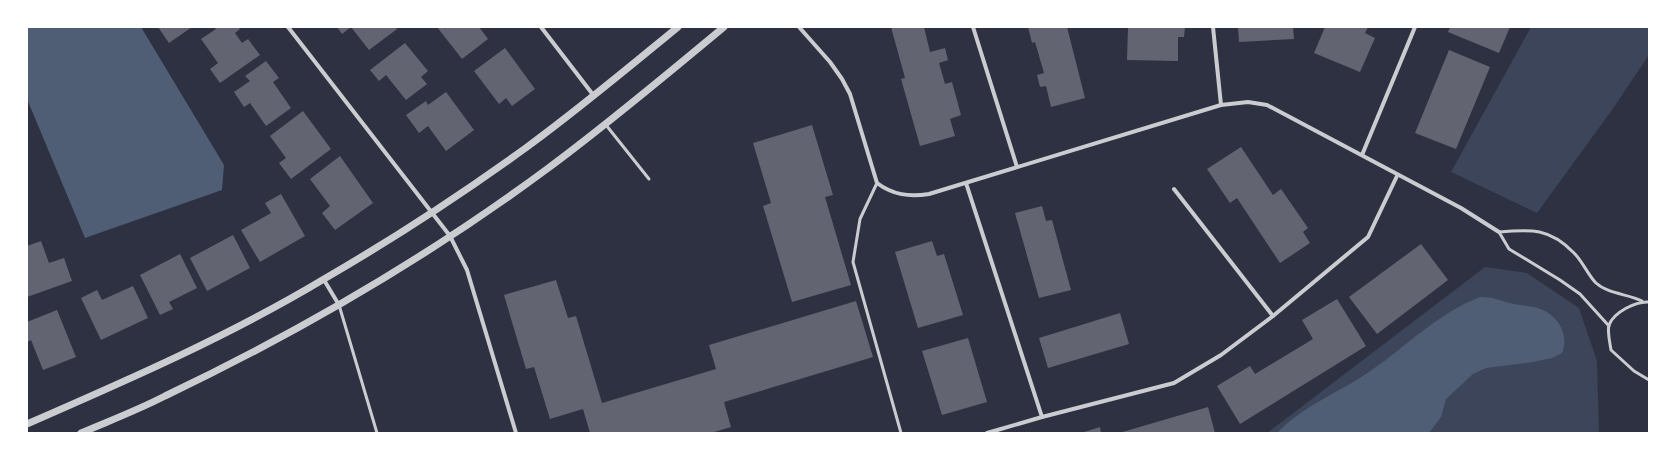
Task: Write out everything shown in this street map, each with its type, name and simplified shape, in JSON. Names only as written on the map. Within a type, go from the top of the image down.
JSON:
[{"type":"street","points":[[288,27],[450,236],[467,270],[516,433]]},
{"type":"street","points":[[540,27],[594,96]]},
{"type":"street","points":[[27,424],[155,368],[324,280],[431,212],[526,148],[594,96],[678,27]]},
{"type":"street","points":[[81,433],[172,393],[274,342],[339,305],[450,236],[546,170],[606,125],[724,27]]},
{"type":"street","points":[[799,27],[830,62],[842,79],[850,94],[878,183],[889,192],[917,196],[966,183],[1221,105],[1248,102],[1267,105],[1362,154],[1397,176],[1461,208],[1499,232]]},
{"type":"street","points":[[973,27],[1017,167]]},
{"type":"street","points":[[1213,27],[1221,105]]},
{"type":"street","points":[[1362,154],[1415,27]]},
{"type":"street","points":[[986,433],[1174,383],[1221,355],[1273,316],[1368,237],[1397,176]]},
{"type":"street","points":[[966,183],[1042,417]]},
{"type":"street","points":[[1174,189],[1273,316]]},
{"type":"street","points":[[324,280],[339,305]]},
{"type":"lane","points":[[606,125],[649,179]]},
{"type":"lane","points":[[878,183],[860,219],[853,262],[901,433]]},
{"type":"lane","points":[[1609,326],[1580,294],[1509,249],[1499,232],[1522,230],[1552,234],[1575,254],[1596,283],[1608,289],[1649,302]]},
{"type":"lane","points":[[1642,301],[1622,311],[1613,318],[1609,326],[1611,350],[1625,364],[1649,380]]},
{"type":"lane","points":[[339,305],[377,433]]},
{"type":"shaded area","points":[[27,27],[141,27],[224,165],[222,190],[85,238],[27,99]]},
{"type":"shaded area","points":[[1531,27],[1649,27],[1649,55],[1612,110],[1537,213],[1451,172]]},
{"type":"shaded area","points":[[1485,267],[1527,273],[1579,308],[1597,361],[1599,433],[1267,433]]},
{"type":"shaded area","points":[[1480,297],[1535,307],[1549,313],[1562,328],[1564,334],[1564,347],[1562,353],[1552,358],[1533,362],[1486,368],[1473,374],[1446,399],[1441,417],[1429,433],[1279,433],[1279,431],[1299,414],[1366,374],[1435,322],[1464,304]]},
{"type":"building","points":[[158,27],[192,27],[169,43]]},
{"type":"building","points":[[214,27],[238,27],[240,29],[235,33],[242,43],[248,39],[260,55],[220,83],[210,69],[218,63],[201,39],[216,29]]},
{"type":"building","points":[[337,27],[351,27],[342,34]]},
{"type":"building","points":[[351,27],[396,27],[397,29],[369,50]]},
{"type":"building","points":[[437,27],[479,27],[488,39],[462,59]]},
{"type":"building","points":[[891,27],[924,27],[930,52],[945,48],[948,60],[939,63],[945,84],[952,82],[961,115],[950,119],[955,136],[920,146],[901,79],[905,78]]},
{"type":"building","points":[[1028,27],[1067,27],[1085,98],[1051,107],[1046,86],[1040,87],[1037,75],[1044,73],[1035,42],[1032,43]]},
{"type":"building","points":[[1128,27],[1185,27],[1184,37],[1178,37],[1178,61],[1127,60]]},
{"type":"building","points":[[1238,27],[1293,27],[1294,39],[1239,42]]},
{"type":"building","points":[[1325,27],[1368,27],[1365,33],[1375,38],[1360,72],[1314,53]]},
{"type":"building","points":[[1450,27],[1510,27],[1499,53],[1448,32]]},
{"type":"building","points":[[405,43],[428,71],[421,77],[427,84],[406,100],[386,75],[379,81],[370,70]]},
{"type":"building","points":[[505,48],[535,89],[512,106],[506,98],[499,104],[474,71]]},
{"type":"building","points":[[1449,50],[1490,67],[1456,149],[1415,133]]},
{"type":"building","points":[[266,61],[279,78],[273,82],[291,108],[266,126],[250,103],[244,107],[234,92],[250,81],[245,76]]},
{"type":"building","points":[[446,92],[474,130],[446,151],[428,126],[419,133],[406,115],[426,101],[428,105]]},
{"type":"building","points":[[303,111],[331,149],[291,179],[279,163],[286,158],[270,136]]},
{"type":"building","points":[[812,125],[833,195],[825,197],[851,285],[792,302],[763,206],[771,203],[753,143]]},
{"type":"building","points":[[1241,147],[1273,195],[1281,189],[1308,228],[1303,232],[1310,243],[1280,263],[1237,198],[1230,203],[1207,169]]},
{"type":"building","points":[[340,156],[373,203],[335,230],[322,213],[330,206],[310,179]]},
{"type":"building","points":[[281,194],[305,236],[260,262],[241,230],[271,213],[265,203]]},
{"type":"building","points":[[1042,206],[1046,221],[1052,220],[1071,290],[1039,298],[1015,213]]},
{"type":"building","points":[[233,235],[250,268],[207,291],[190,258]]},
{"type":"building","points":[[41,241],[49,263],[64,258],[72,281],[27,297],[27,246]]},
{"type":"building","points":[[932,241],[937,256],[944,254],[963,315],[918,328],[895,252]]},
{"type":"building","points":[[1421,244],[1448,280],[1377,334],[1349,297]]},
{"type":"building","points":[[180,254],[197,288],[169,302],[173,309],[160,315],[140,275]]},
{"type":"building","points":[[556,280],[568,318],[576,316],[602,403],[716,369],[709,345],[856,301],[873,357],[724,402],[731,427],[711,433],[590,433],[583,409],[550,419],[534,367],[526,369],[504,295]]},
{"type":"building","points":[[133,286],[148,318],[101,340],[81,298],[97,290],[102,300]]},
{"type":"building","points":[[1337,299],[1366,346],[1240,424],[1217,386],[1250,366],[1255,374],[1313,339],[1302,320]]},
{"type":"building","points":[[57,310],[76,357],[43,370],[31,340],[27,342],[27,322]]},
{"type":"building","points":[[1120,313],[1129,344],[1048,368],[1039,338]]},
{"type":"building","points":[[968,338],[987,402],[942,415],[922,351]]},
{"type":"building","points":[[1208,407],[1215,433],[1119,433]]},
{"type":"building","points":[[1100,427],[1101,433],[1081,433]]}]
